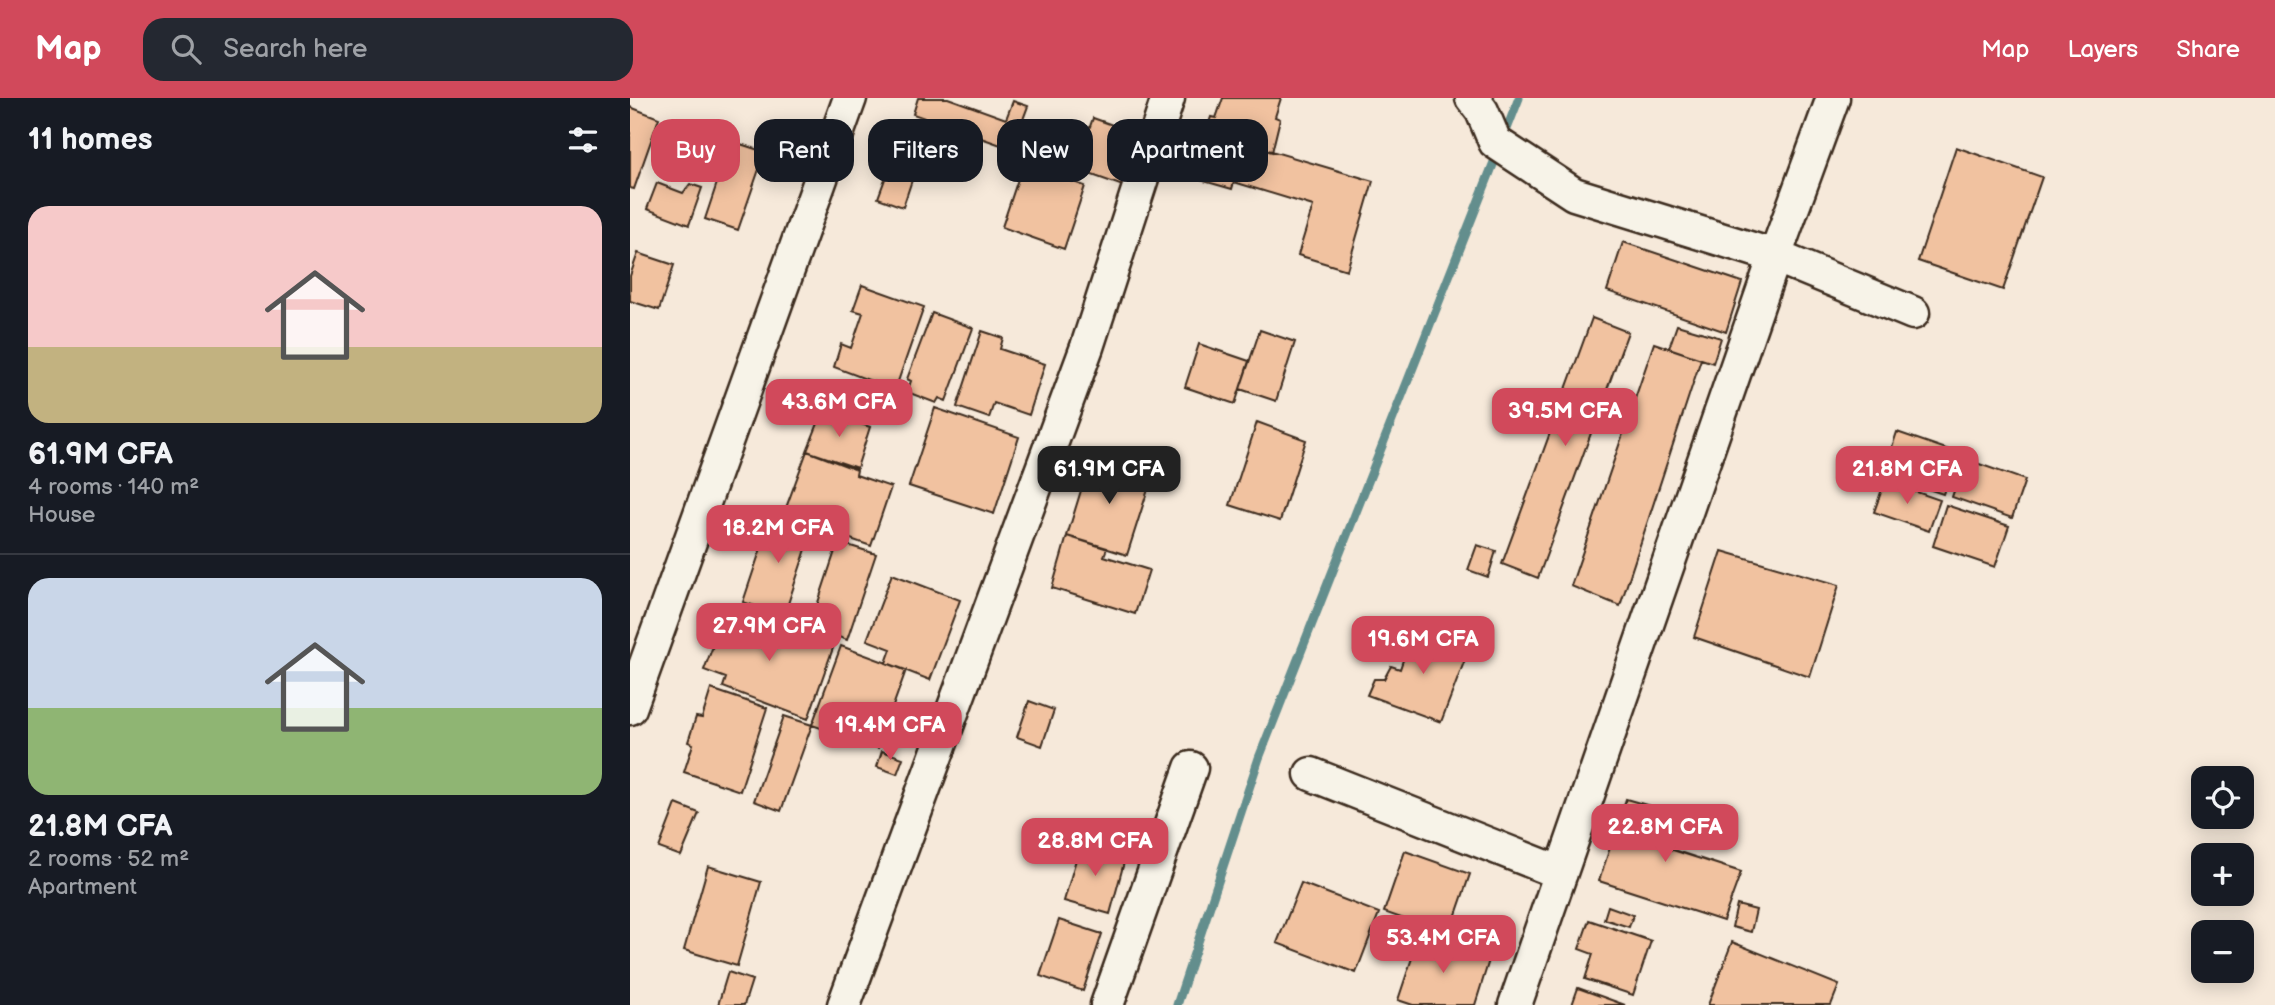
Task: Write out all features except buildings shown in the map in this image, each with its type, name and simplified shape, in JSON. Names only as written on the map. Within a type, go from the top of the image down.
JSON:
[{"type":"street","points":[[630,708],[850,98]]},
{"type":"street","points":[[844,1005],[1087,346],[1168,98]]},
{"type":"street","points":[[1472,98],[1482,111],[1495,142],[1574,194],[1774,256],[1913,313]]},
{"type":"street","points":[[1515,1005],[1774,256],[1833,98]]},
{"type":"street","points":[[1108,1005],[1191,768]]},
{"type":"street","points":[[1311,774],[1561,873]]},
{"type":"waterway","points":[[1503,139],[1519,98]]},
{"type":"waterway","points":[[1177,1005],[1259,758],[1498,152]]}]
